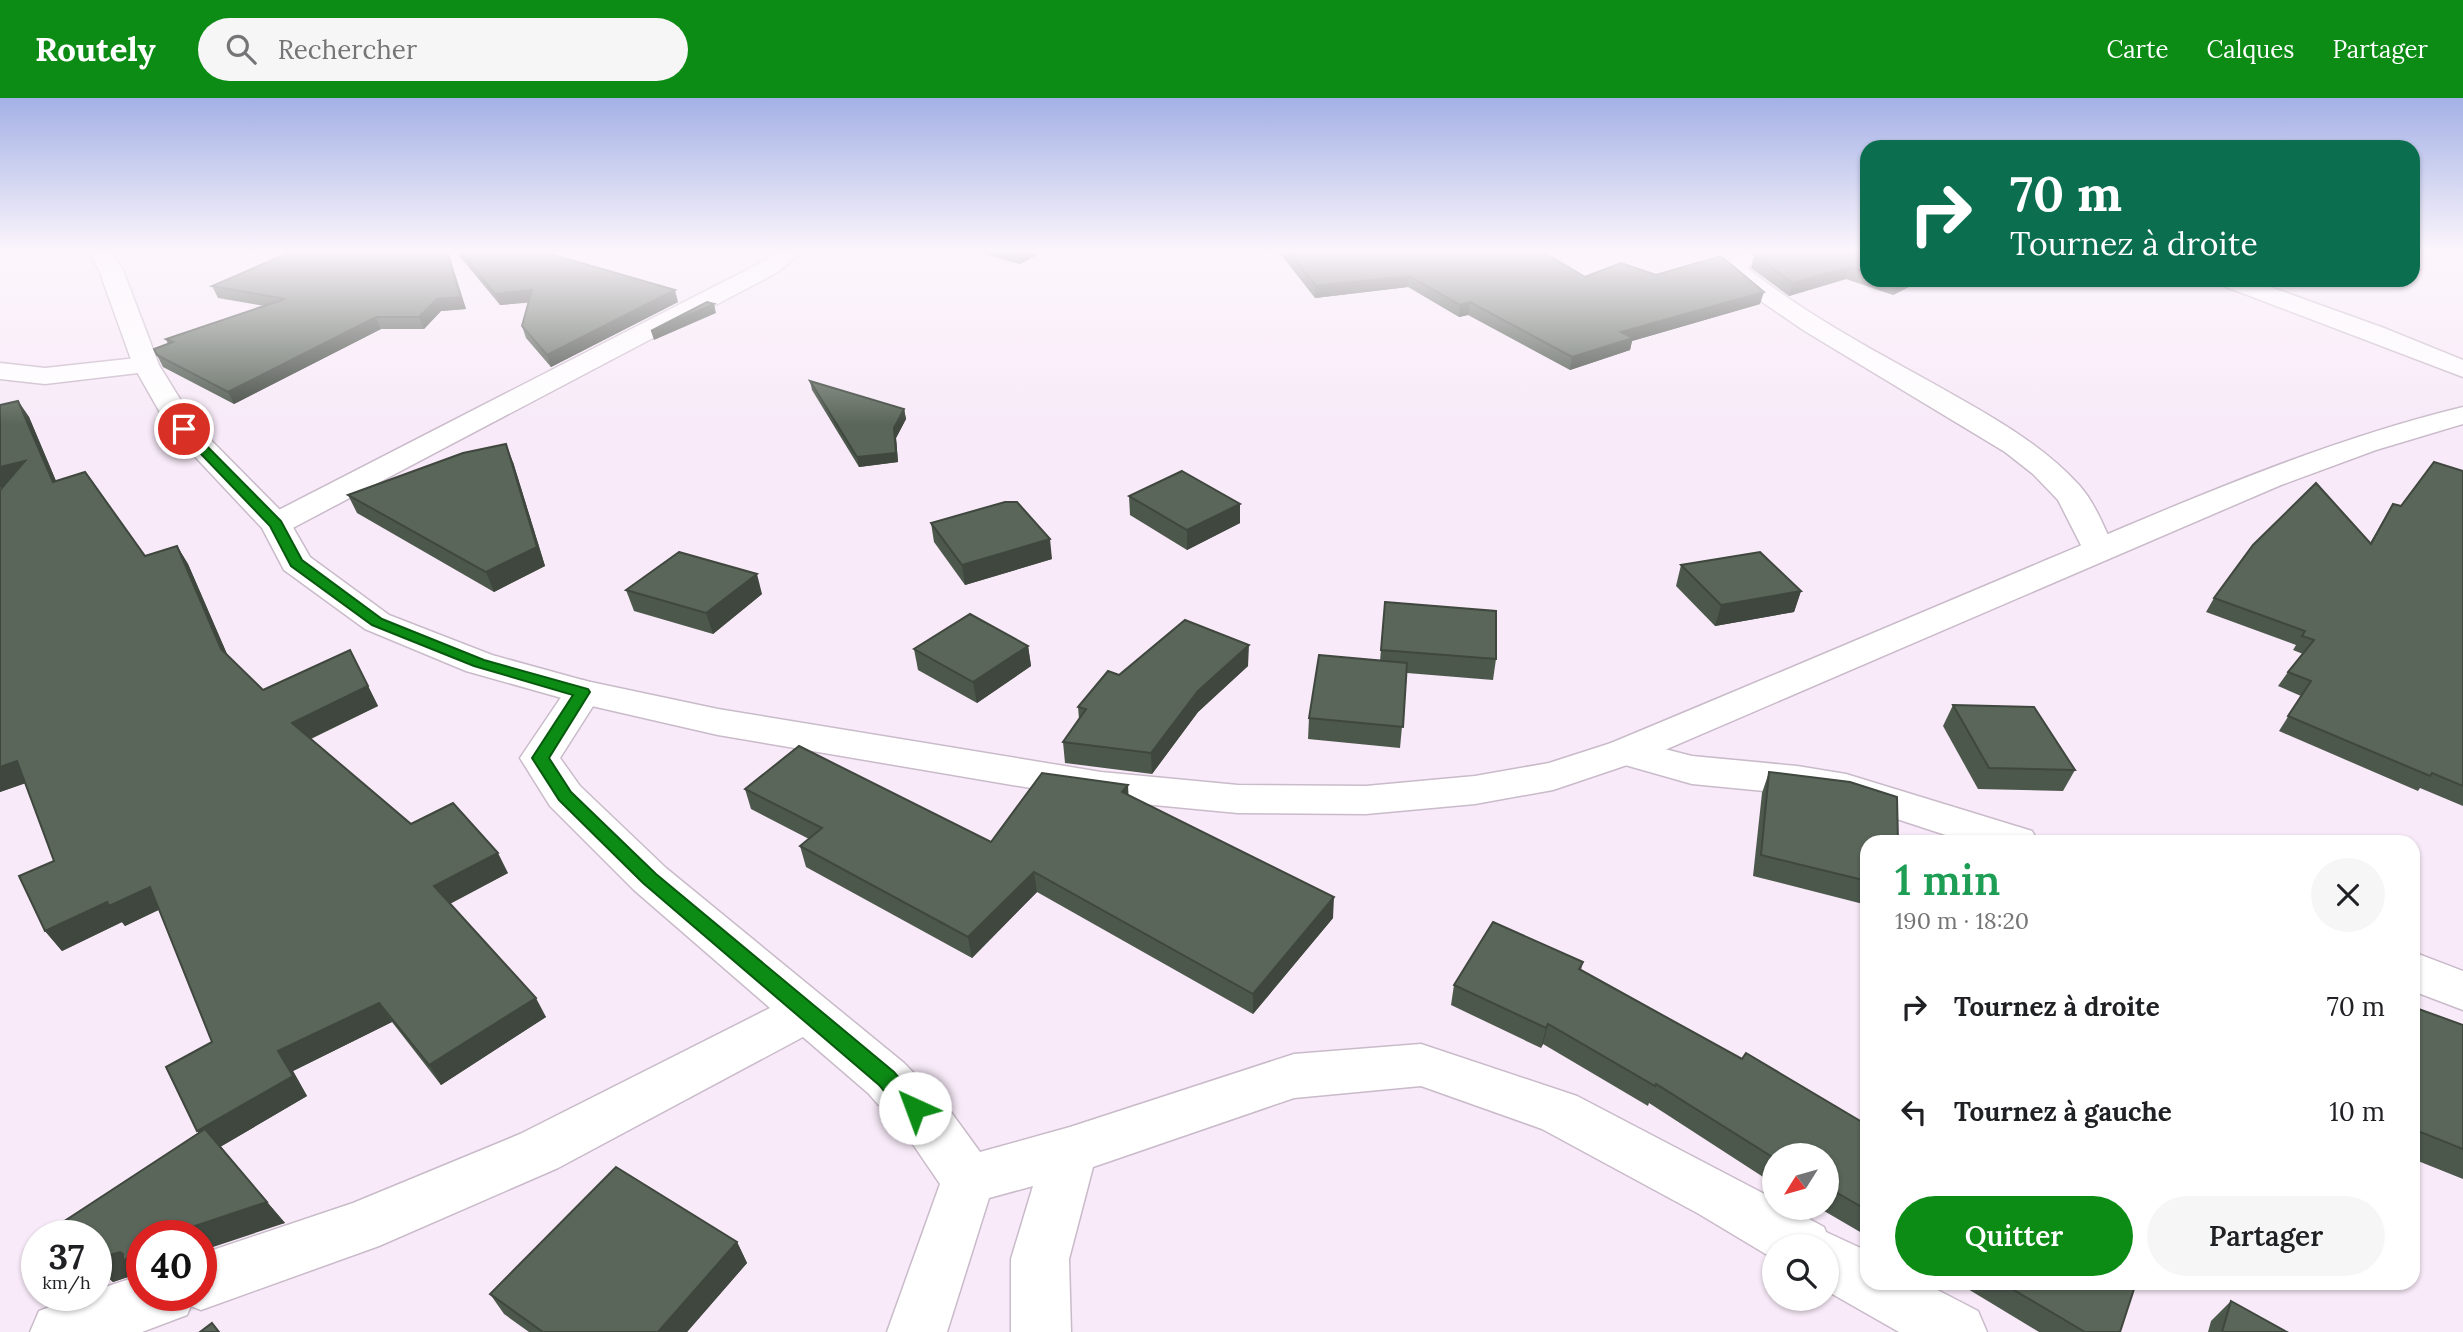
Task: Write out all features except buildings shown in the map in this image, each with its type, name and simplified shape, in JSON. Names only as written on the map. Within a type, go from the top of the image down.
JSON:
[{"type":"street","points":[[126,310],[146,365],[184,429],[276,524],[296,563],[377,622],[479,663],[583,692],[718,722],[1101,786],[1238,799],[1366,800],[1475,790],[1553,776],[1625,752],[2207,503],[2348,448],[2402,430],[2463,415]]},
{"type":"street","points":[[276,524],[688,310]]},
{"type":"street","points":[[1789,310],[1988,428],[2047,470],[2072,495],[2099,550]]},
{"type":"street","points":[[2311,310],[2463,369]]},
{"type":"street","points":[[0,371],[44,376],[146,365]]},
{"type":"street","points":[[583,692],[540,758],[565,796],[650,879],[886,1078],[929,1124],[968,1180]]},
{"type":"street","points":[[1625,752],[1692,770],[1797,779],[1846,788],[1995,835]]},
{"type":"street","points":[[2420,974],[2463,991]]},
{"type":"street","points":[[217,1277],[359,1227],[539,1152],[807,1012]]},
{"type":"street","points":[[968,1180],[1070,1151],[1294,1076],[1421,1065],[1559,1112],[1718,1196],[1783,1234]]},
{"type":"street","points":[[1041,1332],[1040,1259],[1070,1151]]},
{"type":"street","points":[[917,1332],[968,1180]]},
{"type":"street","points":[[1839,1266],[1860,1279]]},
{"type":"street","points":[[1880,1290],[1957,1332]]},
{"type":"street","points":[[60,1332],[126,1309]]},
{"type":"route","points":[[184,429],[276,524],[296,563],[377,622],[479,663],[583,692],[540,758],[565,796],[650,879],[886,1078],[915,1108]]}]
